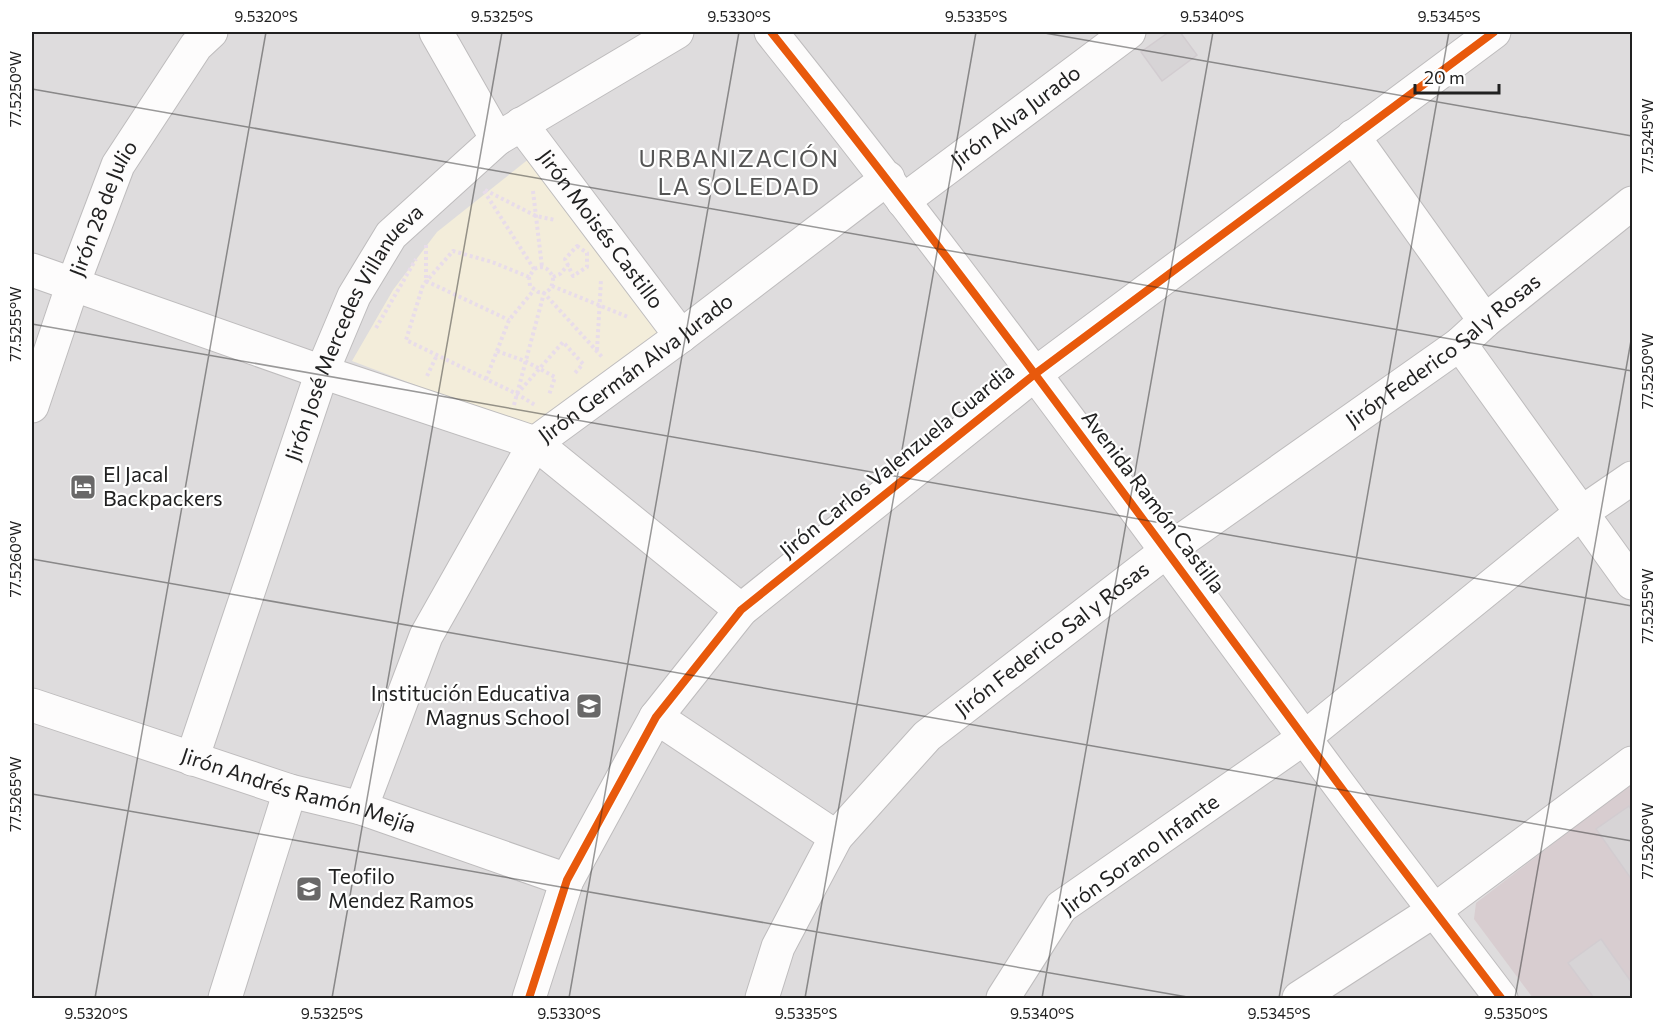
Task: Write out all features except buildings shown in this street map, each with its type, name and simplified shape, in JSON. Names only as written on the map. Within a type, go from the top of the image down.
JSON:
[{"type":"street","name":"Jirón Moisés Castillo","points":[[436,32],[509,131],[681,336]]},
{"type":"street","name":"Jirón José Mercedes Villanueva","points":[[192,759],[322,372],[354,296],[391,235],[509,131],[677,32]]},
{"type":"street","name":"Avenida Ramón Castilla","points":[[771,32],[896,189],[1168,550],[1304,738],[1501,999]]},
{"type":"street","name":"Jirón Alva Jurado","points":[[896,189],[1129,32]]},
{"type":"street","name":"Jirón Carlos Valenzuela Guardia","points":[[529,999],[567,880],[656,717],[741,609],[1035,374],[1353,136],[1482,35]]},
{"type":"street","name":"Jirón 28 de Julio","points":[[32,406],[73,285],[118,165],[196,36]]},
{"type":"street","points":[[1353,136],[1485,321]]},
{"type":"street","name":"Jirón Germán Alva Jurado","points":[[361,808],[426,636],[535,443],[681,336],[896,189]]},
{"type":"street","name":"Jirón Federico Sal y Rosas","points":[[762,999],[778,947],[836,837],[927,736],[1168,550],[1460,344],[1485,321],[1632,203]]},
{"type":"street","points":[[32,270],[322,372],[535,443],[741,609]]},
{"type":"street","points":[[1460,344],[1632,583]]},
{"type":"street","name":"Jirón Sorano Infante","points":[[1003,999],[1061,907],[1304,738],[1581,513],[1632,478]]},
{"type":"street","name":"Jirón Andrés Ramón Mejía","points":[[32,705],[290,791],[361,808],[567,880]]},
{"type":"street","points":[[656,717],[836,837]]},
{"type":"street","points":[[1299,999],[1435,910],[1632,763]]},
{"type":"street","points":[[225,999],[290,791]]},
{"type":"path","points":[[476,197],[493,182]]},
{"type":"path","points":[[532,184],[542,267]]},
{"type":"path","points":[[484,190],[536,216]]},
{"type":"path","points":[[484,190],[534,269]]},
{"type":"path","points":[[373,334],[426,240],[426,281]]},
{"type":"path","points":[[577,246],[587,254],[587,267],[573,276],[568,265],[565,259],[577,246]]},
{"type":"path","points":[[529,277],[453,250],[423,285],[406,340],[517,394],[543,411]]},
{"type":"path","points":[[553,277],[560,274],[568,265]]},
{"type":"path","points":[[517,394],[543,293],[552,286],[553,277],[550,270],[542,267],[534,269],[529,277],[530,286],[543,293],[609,365]]},
{"type":"path","points":[[597,351],[601,271]]},
{"type":"path","points":[[426,281],[509,320]]},
{"type":"path","points":[[552,286],[638,322]]},
{"type":"path","points":[[486,379],[509,320],[534,290]]},
{"type":"path","points":[[517,394],[563,342],[583,364],[570,380]]},
{"type":"path","points":[[497,351],[525,361],[555,377]]},
{"type":"path","points":[[422,386],[437,355]]},
{"type":"shaded area","points":[[32,32],[1632,32],[1632,998],[32,998]]},
{"type":"shaded area","points":[[530,158],[667,335],[535,430],[352,361],[393,290],[437,232]]},
{"type":"shaded area","points":[[1632,783],[1632,998],[1533,998],[1474,919],[1476,903]]},
{"type":"cycle path","points":[[771,32],[974,293],[1352,802],[1501,998]]},
{"type":"cycle path","points":[[529,998],[567,880],[656,717],[741,610],[1035,374],[1494,32]]},
{"type":"place","name":"El Jacal Backpackers","points":[[83,487]]},
{"type":"place","name":"Institución Educativa Magnus School","points":[[589,706]]},
{"type":"place","name":"Teofilo Mendez Ramos","points":[[309,889]]},
{"type":"district","name":"URBANIZACIÓN LA SOLEDAD","points":[[739,173]]}]
